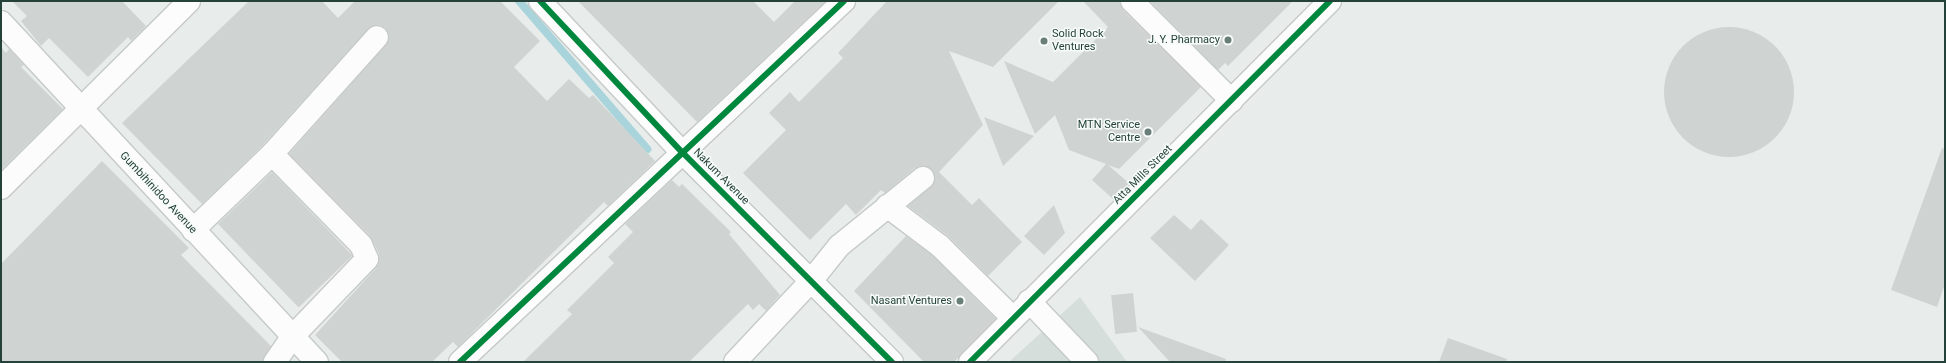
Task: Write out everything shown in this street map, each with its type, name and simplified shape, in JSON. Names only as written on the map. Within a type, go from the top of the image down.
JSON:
[{"type":"street","points":[[1,188],[189,1]]},
{"type":"street","name":"Nakum Avenue","points":[[540,1],[682,152],[892,362]]},
{"type":"street","points":[[460,362],[844,1]]},
{"type":"street","points":[[1132,1],[1232,101]]},
{"type":"street","name":"Atta Mills Street","points":[[970,362],[1029,301],[1232,101],[1330,1]]},
{"type":"street","name":"Gumbihinidoo Avenue","points":[[1,22],[80,110],[317,362]]},
{"type":"street","points":[[193,230],[272,154],[377,37]]},
{"type":"street","points":[[272,154],[362,246],[367,260],[293,336],[275,362]]},
{"type":"street","points":[[735,362],[811,281],[839,246],[923,178]]},
{"type":"street","points":[[887,206],[940,246],[1013,318]]},
{"type":"street","points":[[1029,301],[1087,362]]},
{"type":"shaded area","points":[[1080,297],[1127,362],[1009,362]]},
{"type":"building","points":[[12,1],[122,1],[146,26],[131,41],[128,37],[88,77],[49,38],[41,46],[21,21],[27,16]]},
{"type":"building","points":[[249,1],[322,1],[338,18],[355,1],[500,1],[540,41],[514,67],[547,101],[569,79],[589,98],[593,95],[655,161],[608,206],[604,202],[458,347],[453,342],[432,362],[342,362],[315,335],[376,268],[379,254],[370,236],[289,154],[386,45],[389,39],[386,28],[379,25],[368,29],[263,145],[202,204],[122,123]]},
{"type":"building","points":[[578,1],[753,1],[774,22],[795,1],[826,1],[697,122]]},
{"type":"building","points":[[887,1],[1059,1],[993,67],[949,51],[983,125],[939,172],[972,205],[979,198],[1022,242],[988,276],[948,236],[908,206],[934,183],[935,176],[928,167],[915,168],[885,193],[881,190],[856,215],[846,204],[810,240],[743,173],[786,130],[769,113],[790,92],[799,102],[843,58],[838,53]]},
{"type":"building","points":[[1083,1],[1120,1],[1123,10],[1201,87],[1119,169],[1108,165],[1129,183],[1114,200],[1092,180],[1106,164],[1069,150],[1055,115],[1035,134],[1004,61],[1053,82],[1108,27]]},
{"type":"building","name":"J. Y. Pharmacy","points":[[1150,1],[1293,1],[1228,66],[1225,63],[1218,70]]},
{"type":"building","points":[[1729,27],[1754,32],[1775,46],[1789,67],[1794,92],[1789,117],[1775,138],[1754,152],[1729,157],[1704,152],[1683,138],[1669,117],[1664,92],[1669,67],[1683,46],[1704,32]]},
{"type":"building","points":[[1,47],[6,53],[9,49],[24,65],[21,67],[63,109],[1,170]]},
{"type":"building","points":[[984,117],[1034,136],[1003,166]]},
{"type":"building","points":[[1942,148],[1945,149],[1945,284],[1937,307],[1891,290]]},
{"type":"building","points":[[102,161],[189,248],[181,255],[271,346],[263,362],[1,362],[1,264]]},
{"type":"building","points":[[272,172],[353,255],[299,308],[218,224]]},
{"type":"building","points":[[672,180],[679,187],[682,184],[731,232],[729,234],[780,295],[766,311],[759,304],[753,310],[748,304],[689,362],[523,362],[572,314],[567,310],[614,263],[608,257],[633,232],[625,224]]},
{"type":"building","points":[[1054,205],[1065,233],[1044,255],[1024,236]]},
{"type":"building","points":[[1174,215],[1191,230],[1201,219],[1229,245],[1195,281],[1150,238]]},
{"type":"building","name":"Nasant Ventures","points":[[906,236],[932,255],[996,319],[954,362],[924,362],[854,291]]},
{"type":"building","points":[[1133,293],[1137,332],[1115,334],[1111,295]]},
{"type":"building","points":[[1138,327],[1226,359],[1225,362],[1170,362]]},
{"type":"building","points":[[1448,338],[1507,359],[1506,362],[1439,362]]},
{"type":"waterway","points":[[519,1],[647,149]]},
{"type":"cycle path","points":[[540,1],[682,152],[892,362]]},
{"type":"cycle path","points":[[460,362],[844,1]]},
{"type":"cycle path","points":[[970,362],[1330,1]]},
{"type":"place","name":"J. Y. Pharmacy","points":[[1228,40]]},
{"type":"place","name":"Solid Rock Ventures","points":[[1044,41]]},
{"type":"place","name":"MTN Service Centre","points":[[1148,132]]},
{"type":"place","name":"Nasant Ventures","points":[[960,301]]}]
